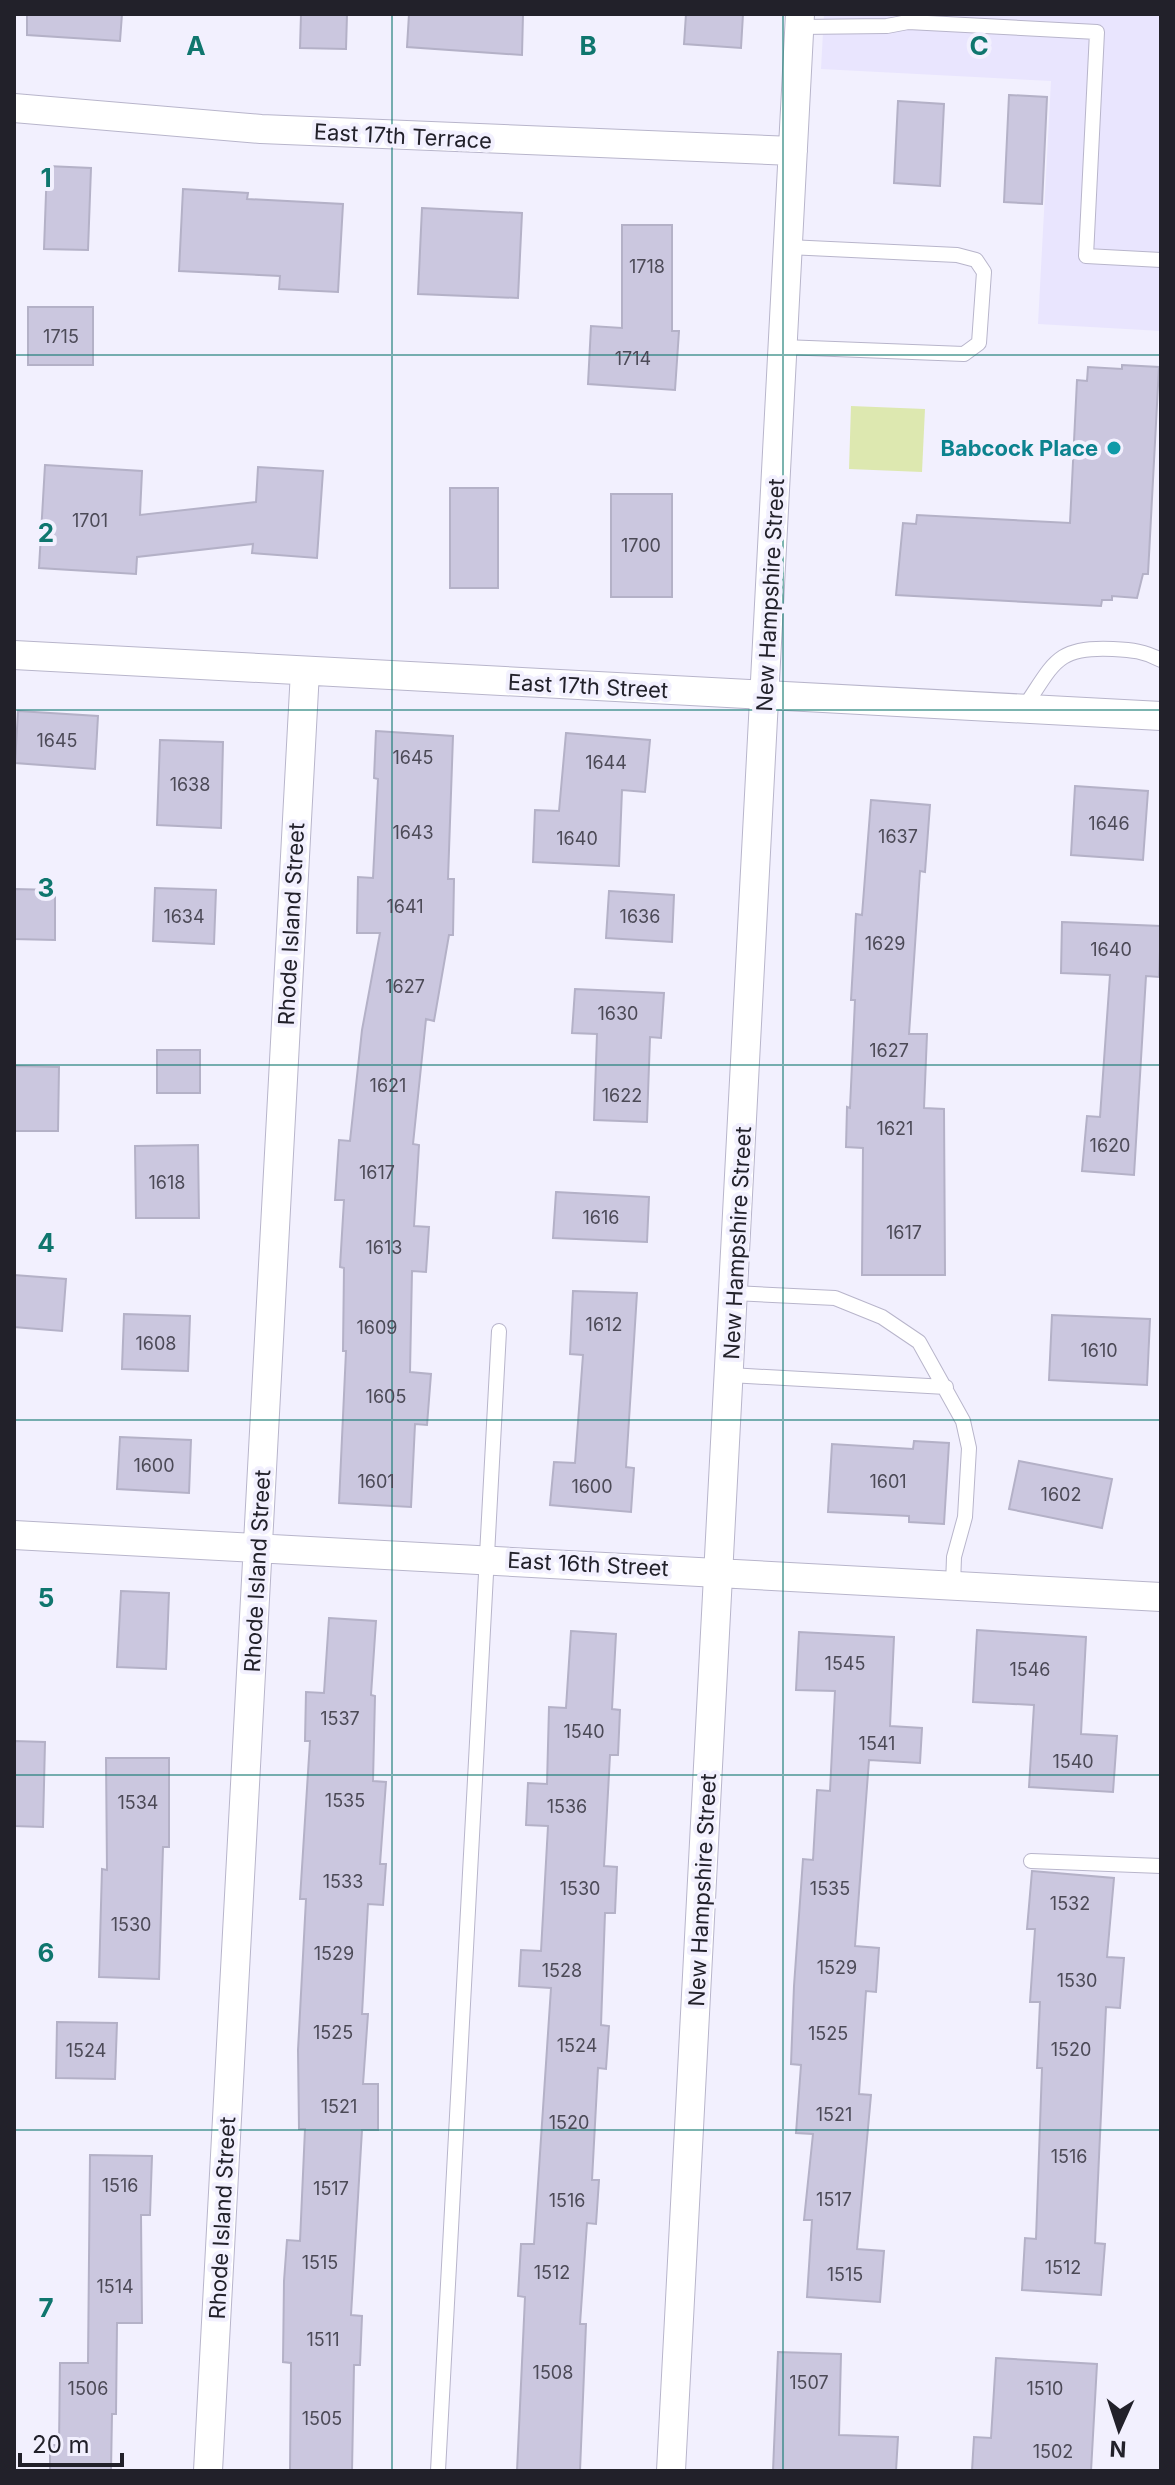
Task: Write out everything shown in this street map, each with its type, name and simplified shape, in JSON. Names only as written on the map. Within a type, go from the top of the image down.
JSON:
[{"type":"street","name":"New Hampshire Street","points":[[671,2471],[800,20]]},
{"type":"street","name":"East 17th Terrace","points":[[14,108],[261,129],[793,151]]},
{"type":"street","name":"East 17th Street","points":[[14,655],[1161,716]]},
{"type":"street","name":"Rhode Island Street","points":[[208,2471],[305,671]]},
{"type":"street","name":"East 16th Street","points":[[14,1535],[1161,1597]]},
{"type":"lane","points":[[800,20],[887,26],[909,18],[1097,32],[1086,256],[1161,260]]},
{"type":"lane","points":[[783,347],[964,354],[979,343],[984,272],[976,260],[957,255],[788,247]]},
{"type":"lane","points":[[1023,709],[1053,666],[1066,653],[1082,647],[1143,651],[1161,660]]},
{"type":"lane","points":[[734,1293],[835,1298],[882,1317],[919,1342],[963,1421],[969,1448],[965,1517],[954,1557],[953,1585]]},
{"type":"lane","points":[[438,2471],[499,1331]]},
{"type":"lane","points":[[730,1375],[946,1387]]},
{"type":"lane","points":[[1031,1861],[1161,1866]]},
{"type":"shaded area","points":[[824,14],[1161,14],[1161,331],[1038,324],[1051,81],[821,69]]},
{"type":"green space","points":[[851,406],[925,409],[922,472],[849,469]]},
{"type":"building","points":[[27,14],[122,14],[120,41],[27,35]]},
{"type":"building","points":[[301,14],[347,14],[346,49],[300,48]]},
{"type":"building","points":[[409,14],[523,14],[522,55],[407,47]]},
{"type":"building","points":[[686,14],[743,14],[741,48],[684,44]]},
{"type":"building","points":[[1009,95],[1047,97],[1042,204],[1004,202]]},
{"type":"building","points":[[898,101],[944,104],[940,186],[894,183]]},
{"type":"building","points":[[47,166],[91,168],[88,250],[44,249]]},
{"type":"building","points":[[183,189],[248,193],[247,199],[343,204],[338,292],[279,289],[280,276],[179,271]]},
{"type":"building","points":[[422,208],[522,213],[518,298],[418,294]]},
{"type":"building","points":[[622,225],[672,225],[672,331],[679,331],[675,390],[588,384],[591,326],[622,328]]},
{"type":"building","points":[[28,307],[93,307],[93,365],[28,365]]},
{"type":"building","name":"Babcock Place","points":[[1122,365],[1159,367],[1148,574],[1143,574],[1137,598],[1112,596],[1112,600],[1102,600],[1101,606],[896,595],[903,523],[916,524],[917,515],[1070,523],[1077,380],[1087,381],[1088,367],[1122,369]]},
{"type":"building","points":[[45,465],[142,471],[140,515],[256,502],[258,467],[323,471],[317,558],[252,553],[253,544],[137,557],[136,574],[39,568]]},
{"type":"building","points":[[450,488],[498,488],[498,588],[450,588]]},
{"type":"building","points":[[611,494],[672,494],[672,597],[611,597]]},
{"type":"building","points":[[18,711],[98,716],[95,769],[15,763]]},
{"type":"building","points":[[376,731],[453,736],[448,879],[454,879],[453,935],[449,935],[434,1021],[426,1019],[413,1144],[419,1145],[414,1226],[429,1227],[426,1272],[412,1271],[410,1372],[431,1374],[427,1425],[415,1424],[411,1507],[339,1503],[346,1351],[343,1351],[344,1268],[340,1267],[344,1200],[335,1200],[339,1140],[350,1141],[362,1030],[380,933],[357,933],[358,877],[373,878],[378,779],[374,778]]},
{"type":"building","points":[[566,733],[650,740],[645,792],[622,790],[619,866],[533,862],[535,810],[559,811]]},
{"type":"building","points":[[160,740],[223,742],[221,828],[157,825]]},
{"type":"building","points":[[1075,786],[1148,791],[1143,860],[1071,855]]},
{"type":"building","points":[[871,800],[930,805],[925,872],[920,871],[909,1034],[927,1034],[924,1108],[944,1109],[945,1275],[862,1275],[863,1148],[846,1147],[855,1000],[851,1000],[856,914],[862,915]]},
{"type":"building","points":[[155,888],[216,890],[214,944],[153,941]]},
{"type":"building","points":[[14,889],[55,890],[55,940],[14,939]]},
{"type":"building","points":[[609,891],[674,895],[672,942],[606,938]]},
{"type":"building","points":[[1062,922],[1161,926],[1159,977],[1146,976],[1134,1175],[1082,1171],[1087,1116],[1100,1117],[1110,975],[1061,973]]},
{"type":"building","points":[[575,989],[664,993],[661,1038],[650,1037],[647,1122],[594,1120],[597,1034],[572,1033]]},
{"type":"building","points":[[157,1050],[200,1050],[200,1093],[157,1093]]},
{"type":"building","points":[[14,1066],[59,1067],[58,1131],[14,1131]]},
{"type":"building","points":[[198,1145],[199,1218],[136,1218],[135,1146]]},
{"type":"building","points":[[556,1192],[649,1197],[647,1242],[553,1238]]},
{"type":"building","points":[[14,1275],[66,1279],[62,1331],[14,1327]]},
{"type":"building","points":[[573,1291],[637,1293],[626,1467],[634,1468],[631,1512],[550,1505],[554,1462],[575,1463],[583,1355],[570,1354]]},
{"type":"building","points":[[124,1314],[190,1316],[188,1371],[122,1369]]},
{"type":"building","points":[[1052,1315],[1150,1319],[1147,1385],[1049,1380]]},
{"type":"building","points":[[120,1437],[191,1440],[189,1493],[117,1489]]},
{"type":"building","points":[[914,1441],[949,1443],[944,1524],[909,1522],[909,1516],[828,1512],[832,1444],[913,1449]]},
{"type":"building","points":[[1019,1461],[1112,1479],[1102,1528],[1009,1509]]},
{"type":"building","points":[[121,1591],[169,1593],[166,1669],[117,1667]]},
{"type":"building","points":[[329,1618],[376,1621],[371,1695],[375,1696],[373,1781],[386,1782],[380,1864],[386,1864],[383,1905],[368,1904],[362,2014],[368,2014],[363,2084],[378,2084],[378,2130],[362,2130],[351,2315],[362,2316],[360,2365],[354,2365],[352,2471],[290,2471],[291,2363],[283,2362],[284,2281],[287,2240],[300,2241],[305,2129],[299,2129],[298,2050],[306,1899],[300,1899],[310,1741],[305,1741],[306,1692],[324,1693]]},
{"type":"building","points":[[977,1630],[1086,1637],[1081,1734],[1117,1736],[1113,1792],[1029,1787],[1034,1705],[973,1702]]},
{"type":"building","points":[[571,1631],[616,1634],[612,1709],[620,1710],[618,1755],[610,1755],[604,1866],[617,1867],[615,1913],[605,1913],[601,2025],[609,2026],[606,2069],[598,2068],[592,2180],[599,2180],[596,2224],[587,2223],[580,2324],[586,2324],[580,2471],[517,2471],[525,2297],[518,2296],[521,2244],[534,2244],[551,1988],[519,1986],[521,1950],[541,1951],[548,1826],[526,1825],[528,1783],[547,1784],[549,1707],[566,1708]]},
{"type":"building","points":[[799,1632],[894,1637],[890,1726],[922,1728],[920,1763],[869,1760],[855,1946],[879,1948],[876,1992],[866,1991],[859,2094],[871,2095],[857,2249],[884,2251],[880,2302],[807,2297],[812,2220],[804,2220],[813,2134],[796,2133],[801,2065],[791,2064],[794,1986],[803,1859],[813,1860],[817,1790],[830,1791],[835,1691],[796,1690]]},
{"type":"building","points":[[14,1741],[45,1742],[43,1827],[14,1826]]},
{"type":"building","points":[[106,1758],[169,1758],[169,1847],[163,1847],[159,1979],[99,1977],[102,1869],[107,1870]]},
{"type":"building","points":[[1032,1871],[1114,1878],[1107,1957],[1124,1958],[1120,2008],[1106,2007],[1095,2243],[1105,2244],[1101,2295],[1022,2290],[1025,2238],[1036,2239],[1042,2068],[1037,2068],[1040,2002],[1030,2002],[1035,1929],[1027,1929]]},
{"type":"building","points":[[57,2022],[117,2023],[115,2079],[56,2078]]},
{"type":"building","points":[[90,2155],[152,2156],[150,2215],[141,2215],[142,2323],[117,2323],[116,2414],[112,2414],[111,2471],[50,2471],[50,2445],[59,2445],[60,2363],[88,2363]]},
{"type":"building","points":[[778,2352],[841,2354],[839,2435],[898,2437],[896,2471],[773,2471]]},
{"type":"building","points":[[996,2358],[1097,2364],[1091,2471],[972,2471],[974,2437],[991,2438]]},
{"type":"place","name":"Babcock Place","points":[[1114,448]]}]
